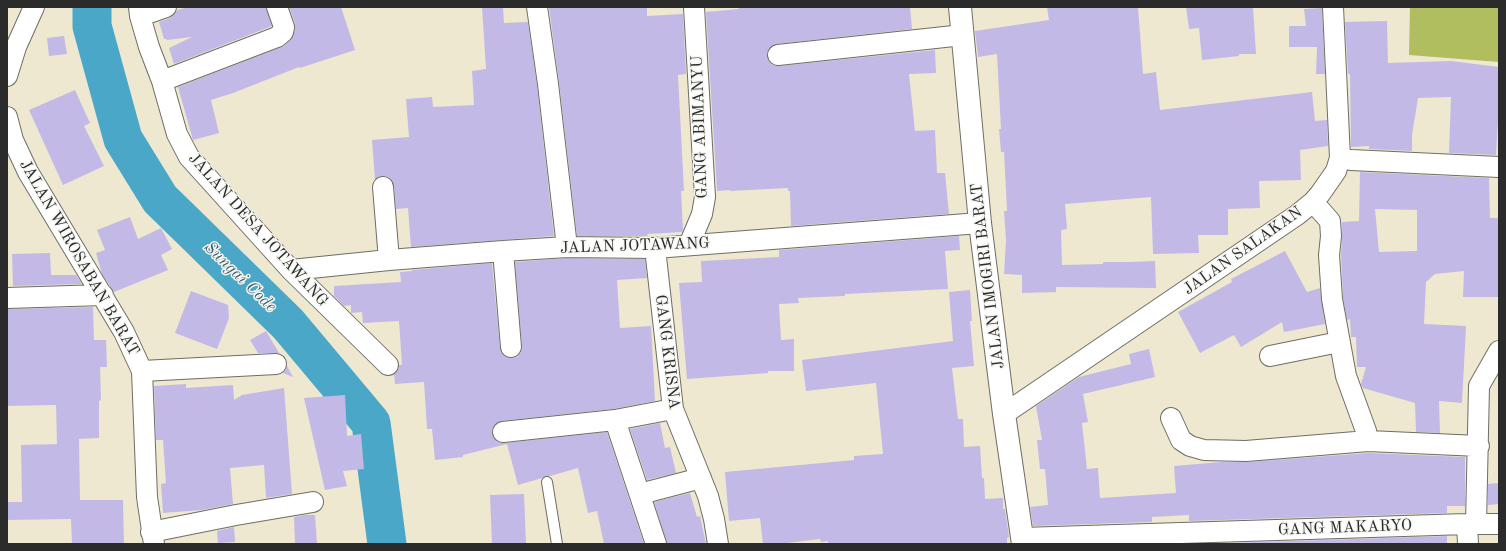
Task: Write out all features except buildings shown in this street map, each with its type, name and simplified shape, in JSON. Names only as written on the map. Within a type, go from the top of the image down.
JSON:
[{"type":"main road","name":"JALAN IMOGIRI BARAT","points":[[960,7],[980,223],[1004,414],[1023,541]]},
{"type":"street","points":[[7,76],[12,47],[34,7]]},
{"type":"street","points":[[139,11],[166,7]]},
{"type":"street","points":[[162,81],[277,37],[283,32],[284,27],[278,7]]},
{"type":"street","points":[[537,7],[548,84],[567,247]]},
{"type":"street","name":"GANG ABIMANYU","points":[[688,245],[702,214],[705,197],[694,7]]},
{"type":"street","name":"JALAN SALAKAN","points":[[1004,414],[1297,215],[1319,208],[1336,171],[1352,160],[1332,7]]},
{"type":"street","name":"JALAN DESA JOTAWANG","points":[[139,11],[149,47],[162,81],[176,134],[189,156],[291,270],[388,365]]},
{"type":"street","points":[[778,55],[963,35]]},
{"type":"street","name":"JALAN WIROSABAN BARAT","points":[[7,117],[14,140],[28,172],[103,295],[124,332],[142,372],[147,497],[153,538]]},
{"type":"street","points":[[1352,160],[1499,167]]},
{"type":"street","points":[[384,187],[389,260]]},
{"type":"street","points":[[1319,208],[1330,221],[1332,236],[1329,255],[1332,299],[1346,376],[1366,431],[1368,441]]},
{"type":"street","name":"JALAN JOTAWANG","points":[[291,270],[389,260],[504,251],[567,247],[655,248],[980,223]]},
{"type":"street","name":"GANG KRISNA","points":[[655,248],[673,409],[701,478],[714,519],[718,544]]},
{"type":"street","points":[[504,251],[511,347]]},
{"type":"street","points":[[7,298],[103,295]]},
{"type":"street","points":[[1270,356],[1339,342]]},
{"type":"street","points":[[1468,544],[1472,524],[1479,446],[1479,386],[1499,351]]},
{"type":"street","points":[[142,372],[276,364]]},
{"type":"street","points":[[503,432],[615,420],[673,409]]},
{"type":"street","points":[[1171,418],[1182,440],[1190,446],[1204,450],[1246,451],[1368,441],[1479,446]]},
{"type":"street","points":[[615,420],[656,544]]},
{"type":"street","points":[[640,494],[701,478]]},
{"type":"street","points":[[153,538],[236,514],[313,502]]},
{"type":"street","name":"GANG MAKARYO","points":[[1023,541],[1499,524]]},
{"type":"lane","points":[[547,482],[557,544]]},
{"type":"green space","points":[[1410,7],[1499,7],[1499,62],[1409,55]]},
{"type":"waterway","name":"Sungai Code","points":[[92,7],[92,26],[123,139],[160,199],[288,324],[371,423],[387,544]]}]
